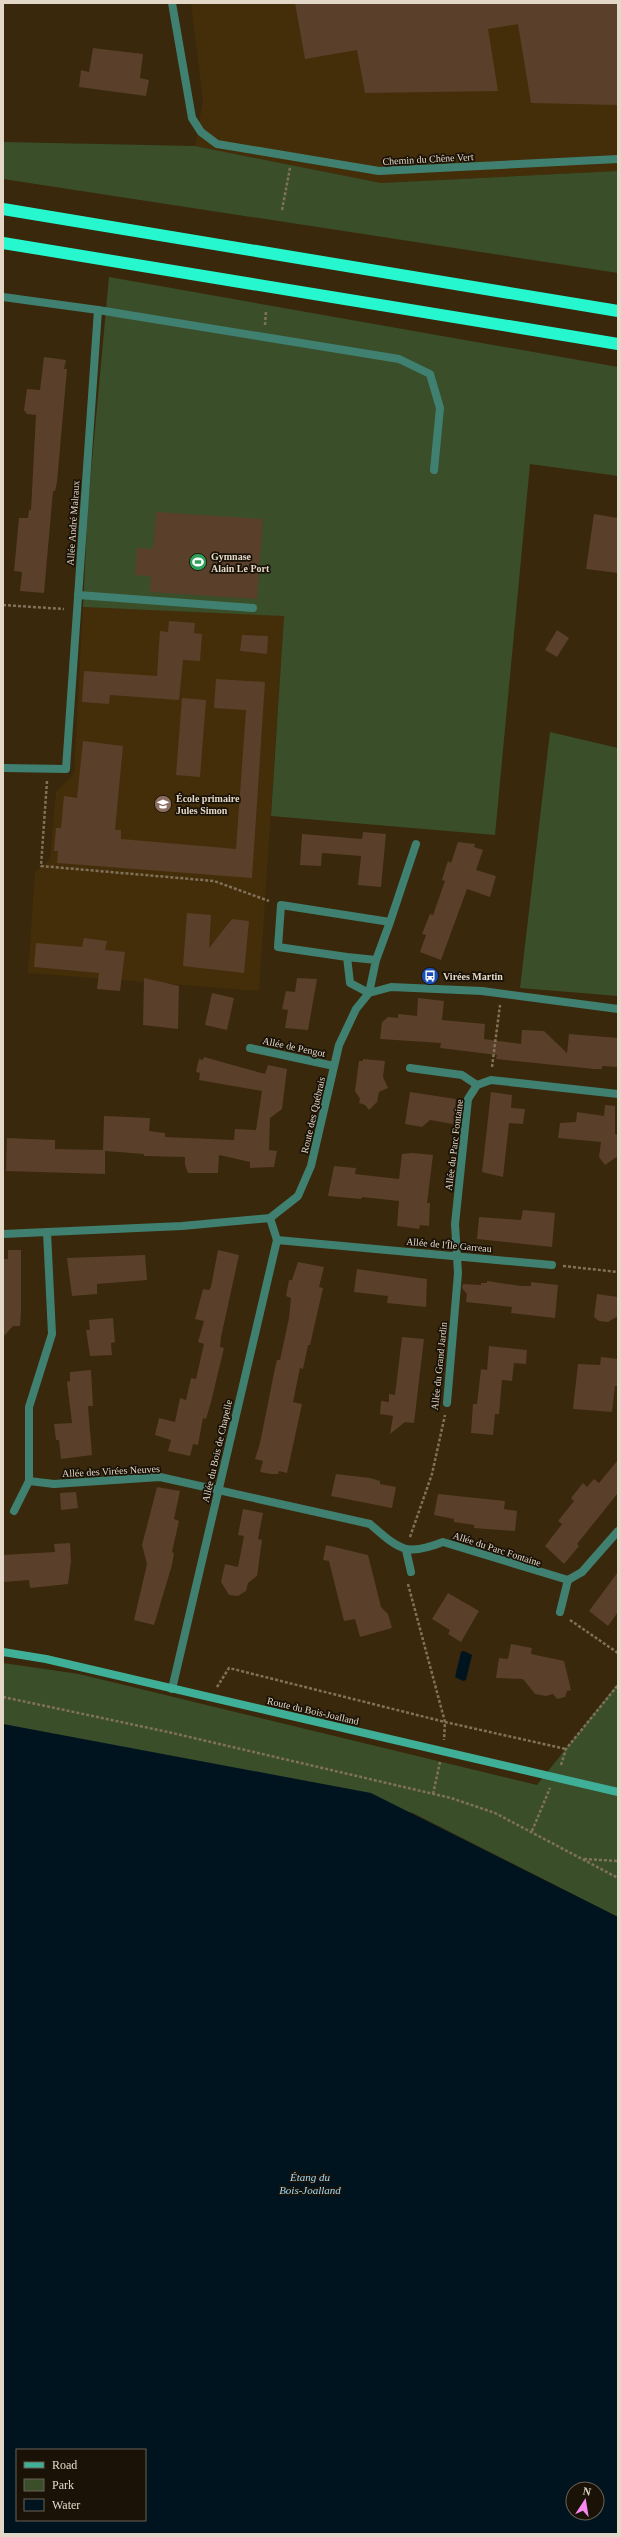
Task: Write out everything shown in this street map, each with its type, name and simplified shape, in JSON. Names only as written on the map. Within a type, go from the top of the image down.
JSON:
[{"type":"highway","points":[[3,209],[618,311]]},
{"type":"highway","points":[[3,243],[618,344]]},
{"type":"street","name":"Chemin du Chêne Vert","points":[[172,3],[192,118],[201,132],[217,144],[379,171],[618,160]]},
{"type":"street","points":[[3,297],[98,310],[399,359],[430,374],[440,408],[434,470]]},
{"type":"street","name":"Allée André Malraux","points":[[3,768],[66,769],[98,310]]},
{"type":"street","points":[[78,595],[253,608]]},
{"type":"street","points":[[369,992],[376,960],[416,844]]},
{"type":"street","points":[[376,960],[278,947],[281,905],[390,922]]},
{"type":"street","points":[[347,957],[350,983],[369,992],[391,987],[482,991],[618,1009]]},
{"type":"street","name":"Route des Québrais","points":[[270,1218],[298,1196],[312,1166],[339,1046],[354,1015],[369,992]]},
{"type":"street","name":"Allée de Pengot","points":[[250,1048],[334,1066]]},
{"type":"street","points":[[410,1068],[462,1076],[477,1084],[491,1080],[618,1094]]},
{"type":"street","name":"Allée du Parc Fontaine","points":[[456,1256],[455,1224],[468,1099],[477,1084]]},
{"type":"street","points":[[3,1234],[182,1226],[270,1218],[277,1240]]},
{"type":"street","points":[[14,1511],[29,1482],[29,1407],[52,1334],[47,1232]]},
{"type":"street","name":"Allée de l'Île Garreau","points":[[277,1240],[552,1265]]},
{"type":"street","name":"Allée du Bois de Chapelle","points":[[172,1689],[277,1240]]},
{"type":"street","name":"Allée du Grand Jardin","points":[[447,1403],[458,1273],[456,1256]]},
{"type":"street","name":"Allée des Virées Neuves","points":[[29,1482],[54,1484],[160,1477],[218,1489]]},
{"type":"street","points":[[218,1489],[370,1524],[391,1542],[406,1550],[411,1572]]},
{"type":"street","points":[[560,1612],[568,1580],[582,1572],[618,1531]]},
{"type":"street","name":"Allée du Parc Fontaine","points":[[406,1550],[424,1550],[443,1542],[568,1580]]},
{"type":"street","name":"Route du Bois-Joalland","points":[[3,1652],[46,1659],[212,1699],[618,1792]]},
{"type":"path","points":[[282,210],[292,156]]},
{"type":"path","points":[[3,604],[77,610]]},
{"type":"path","points":[[48,769],[41,866],[214,881],[281,905]]},
{"type":"path","points":[[491,1080],[501,994]]},
{"type":"path","points":[[552,1265],[618,1272]]},
{"type":"path","name":"Allée du Grand Jardin","points":[[415,1522],[432,1474],[447,1403]]},
{"type":"path","points":[[411,1572],[408,1585],[445,1722],[443,1751],[434,1794]]},
{"type":"path","points":[[560,1612],[618,1653]]},
{"type":"path","points":[[212,1699],[213,1694],[229,1668],[445,1722],[566,1749]]},
{"type":"path","points":[[532,1831],[566,1749],[618,1685]]},
{"type":"path","points":[[3,1697],[168,1732],[434,1794],[495,1813],[532,1831],[618,1878]]},
{"type":"path","points":[[582,1859],[618,1861]]},
{"type":"shaded area","points":[[191,3],[618,3],[618,171],[381,183],[195,146],[203,101]]},
{"type":"shaded area","name":"École primaire Jules Simon","points":[[83,607],[284,615],[259,991],[28,973],[35,872],[50,859],[56,792],[74,773]]},
{"type":"green space","points":[[3,142],[195,146],[381,183],[618,171],[618,273],[3,179]]},
{"type":"green space","points":[[109,277],[618,367],[618,476],[530,464],[495,835],[271,816],[284,616],[83,607],[88,505]]},
{"type":"green space","points":[[550,732],[618,748],[618,996],[520,988]]},
{"type":"green space","points":[[3,1663],[79,1674],[537,1785],[618,1683],[618,1917],[413,1813],[3,1724]]},
{"type":"water","points":[[464,1651],[472,1655],[466,1680],[463,1681],[455,1677],[461,1652]]},
{"type":"water","name":"Étang du Bois-Joalland","points":[[3,1724],[371,1793],[618,1917],[618,2534],[3,2534]]},
{"type":"building","points":[[295,3],[618,3],[618,105],[531,103],[518,24],[488,29],[498,91],[365,93],[357,50],[305,59]]},
{"type":"building","points":[[93,48],[143,54],[140,78],[149,80],[146,96],[79,87],[81,70],[89,72]]},
{"type":"building","points":[[44,357],[66,360],[64,369],[67,369],[57,482],[55,491],[53,491],[44,593],[20,591],[22,572],[14,571],[19,518],[28,518],[29,510],[31,510],[36,415],[27,414],[24,410],[27,389],[40,390]]},
{"type":"building","name":"Gymnase Alain Le Port","points":[[156,512],[263,519],[257,599],[150,592],[151,576],[135,575],[137,548],[153,549]]},
{"type":"building","points":[[594,514],[618,518],[618,573],[586,569]]},
{"type":"building","points":[[169,621],[195,623],[194,633],[202,634],[200,661],[183,660],[179,700],[110,695],[109,704],[82,702],[84,671],[157,676],[160,631],[168,632]]},
{"type":"building","points":[[557,630],[569,638],[557,657],[545,650]]},
{"type":"building","points":[[242,635],[268,636],[267,654],[240,651]]},
{"type":"building","points":[[216,679],[265,682],[252,878],[57,863],[58,851],[54,851],[56,828],[61,828],[64,796],[77,798],[83,741],[123,746],[115,830],[121,830],[121,839],[236,849],[246,710],[214,708]]},
{"type":"building","points":[[182,698],[206,700],[200,777],[176,775]]},
{"type":"building","points":[[363,832],[386,834],[381,887],[358,885],[361,856],[322,853],[321,866],[300,865],[302,834],[362,839]]},
{"type":"building","points":[[458,842],[475,844],[474,847],[483,850],[476,870],[496,876],[490,897],[467,889],[441,960],[420,952],[426,935],[422,934],[430,914],[433,915],[445,881],[442,880],[448,861],[451,863]]},
{"type":"building","points":[[187,913],[211,915],[209,948],[232,919],[249,921],[244,973],[183,966]]},
{"type":"building","points":[[84,938],[107,941],[105,950],[125,952],[120,991],[97,989],[99,973],[34,967],[36,943],[82,947]]},
{"type":"building","points":[[144,978],[179,986],[178,1029],[143,1025]]},
{"type":"building","points":[[297,978],[317,979],[308,1030],[285,1028],[288,1010],[282,1009],[286,991],[295,992]]},
{"type":"building","points":[[212,993],[234,998],[227,1030],[205,1025]]},
{"type":"building","points":[[418,998],[444,1001],[442,1020],[485,1024],[484,1039],[521,1044],[522,1030],[544,1031],[567,1053],[569,1034],[618,1038],[618,1067],[602,1066],[602,1069],[594,1069],[496,1059],[497,1055],[440,1048],[441,1043],[380,1039],[382,1022],[388,1017],[398,1018],[398,1014],[417,1016]]},
{"type":"building","points":[[204,1057],[265,1074],[268,1065],[287,1069],[282,1109],[270,1118],[269,1150],[277,1151],[274,1167],[250,1168],[250,1162],[219,1155],[218,1173],[188,1173],[185,1165],[185,1157],[144,1156],[144,1154],[105,1151],[105,1174],[6,1171],[7,1138],[55,1140],[55,1149],[103,1150],[104,1116],[150,1118],[149,1131],[165,1133],[165,1137],[234,1140],[235,1129],[256,1130],[262,1091],[199,1080],[200,1073],[196,1072],[199,1059],[203,1060]]},
{"type":"building","points":[[363,1059],[385,1061],[383,1077],[388,1088],[379,1092],[377,1102],[369,1110],[365,1105],[359,1103],[360,1099],[355,1091],[359,1061],[363,1061]]},
{"type":"building","points":[[410,1092],[456,1099],[453,1124],[430,1120],[422,1127],[405,1124]]},
{"type":"building","points":[[491,1092],[512,1095],[511,1108],[525,1109],[523,1124],[509,1123],[503,1177],[482,1172]]},
{"type":"building","points":[[605,1105],[615,1106],[615,1134],[618,1135],[618,1156],[605,1165],[599,1157],[601,1142],[558,1138],[560,1123],[576,1122],[577,1112],[604,1116]]},
{"type":"building","points":[[413,1153],[433,1155],[427,1203],[430,1203],[429,1226],[420,1225],[419,1229],[397,1226],[399,1201],[362,1197],[361,1199],[328,1196],[334,1166],[356,1168],[355,1174],[399,1179],[402,1154]]},
{"type":"building","points":[[523,1210],[555,1213],[552,1247],[477,1239],[479,1217],[521,1220]]},
{"type":"building","points":[[8,1250],[21,1250],[21,1312],[20,1326],[13,1326],[3,1337],[3,1259],[8,1259]]},
{"type":"building","points":[[218,1250],[239,1255],[221,1337],[220,1347],[224,1348],[211,1402],[206,1419],[203,1418],[198,1445],[193,1444],[190,1456],[168,1451],[171,1440],[155,1435],[159,1418],[175,1422],[180,1398],[186,1400],[191,1378],[196,1379],[204,1344],[198,1342],[204,1321],[195,1319],[203,1289],[209,1290],[211,1287]]},
{"type":"building","points":[[145,1255],[147,1280],[97,1284],[97,1294],[72,1296],[67,1258]]},
{"type":"building","points":[[298,1262],[324,1267],[319,1287],[323,1288],[310,1345],[308,1345],[303,1369],[300,1368],[293,1402],[302,1404],[287,1473],[279,1471],[278,1474],[271,1474],[260,1472],[263,1461],[255,1459],[260,1443],[277,1360],[280,1360],[289,1318],[291,1298],[286,1296],[289,1280],[292,1280]]},
{"type":"building","points":[[357,1269],[427,1279],[426,1307],[387,1303],[388,1296],[354,1292]]},
{"type":"building","points":[[487,1281],[521,1286],[531,1286],[531,1282],[558,1285],[555,1318],[511,1313],[512,1307],[466,1302],[467,1294],[462,1288],[463,1284],[481,1285],[481,1283],[487,1283]]},
{"type":"building","points":[[597,1294],[618,1297],[618,1316],[608,1322],[599,1321],[594,1317]]},
{"type":"building","points":[[113,1318],[115,1342],[111,1343],[112,1355],[90,1356],[86,1330],[90,1330],[89,1320]]},
{"type":"building","points":[[402,1337],[424,1339],[414,1423],[405,1422],[390,1434],[393,1416],[380,1414],[381,1401],[389,1402],[389,1394],[395,1395]]},
{"type":"building","points":[[489,1346],[527,1350],[526,1364],[514,1363],[512,1381],[502,1380],[499,1414],[495,1414],[493,1435],[471,1433],[473,1404],[477,1404],[481,1369],[487,1370]]},
{"type":"building","points":[[601,1357],[618,1359],[618,1386],[615,1386],[612,1412],[573,1409],[578,1364],[600,1365]]},
{"type":"building","points":[[91,1370],[93,1406],[88,1406],[92,1455],[61,1459],[59,1440],[56,1440],[54,1424],[72,1423],[67,1382],[70,1381],[70,1372]]},
{"type":"building","points":[[618,1460],[618,1493],[577,1544],[579,1546],[564,1564],[545,1546],[562,1524],[558,1521],[574,1501],[571,1498],[583,1483],[587,1487],[594,1479],[599,1483]]},
{"type":"building","points":[[336,1474],[370,1478],[380,1481],[380,1484],[396,1487],[392,1508],[331,1496]]},
{"type":"building","points":[[157,1487],[180,1491],[174,1519],[179,1521],[172,1552],[174,1553],[172,1565],[154,1625],[134,1620],[147,1564],[142,1545]]},
{"type":"building","points":[[76,1492],[78,1508],[61,1510],[60,1493]]},
{"type":"building","points":[[438,1494],[505,1501],[504,1509],[517,1511],[515,1531],[474,1528],[474,1525],[454,1522],[454,1519],[434,1515]]},
{"type":"building","points":[[243,1509],[263,1513],[258,1539],[262,1540],[257,1576],[248,1583],[246,1591],[238,1596],[229,1595],[221,1582],[225,1564],[238,1567],[244,1536],[238,1535]]},
{"type":"building","points":[[70,1543],[71,1561],[68,1584],[30,1588],[29,1580],[3,1582],[3,1555],[55,1552],[54,1544]]},
{"type":"building","points":[[326,1545],[368,1555],[381,1607],[388,1614],[392,1628],[360,1637],[355,1619],[344,1621],[329,1561],[323,1560]]},
{"type":"building","points":[[618,1572],[618,1612],[608,1626],[589,1611]]},
{"type":"building","points":[[448,1593],[479,1611],[461,1642],[448,1634],[450,1630],[432,1619]]},
{"type":"building","points":[[511,1644],[532,1648],[531,1654],[564,1661],[571,1690],[567,1691],[565,1697],[557,1699],[553,1694],[546,1696],[535,1694],[523,1679],[496,1678],[499,1658],[508,1659]]},
{"type":"place","name":"Gymnase Alain Le Port","points":[[198,562]]},
{"type":"place","name":"École primaire Jules Simon","points":[[163,804]]},
{"type":"place","name":"Virées Martin","points":[[430,976]]}]
